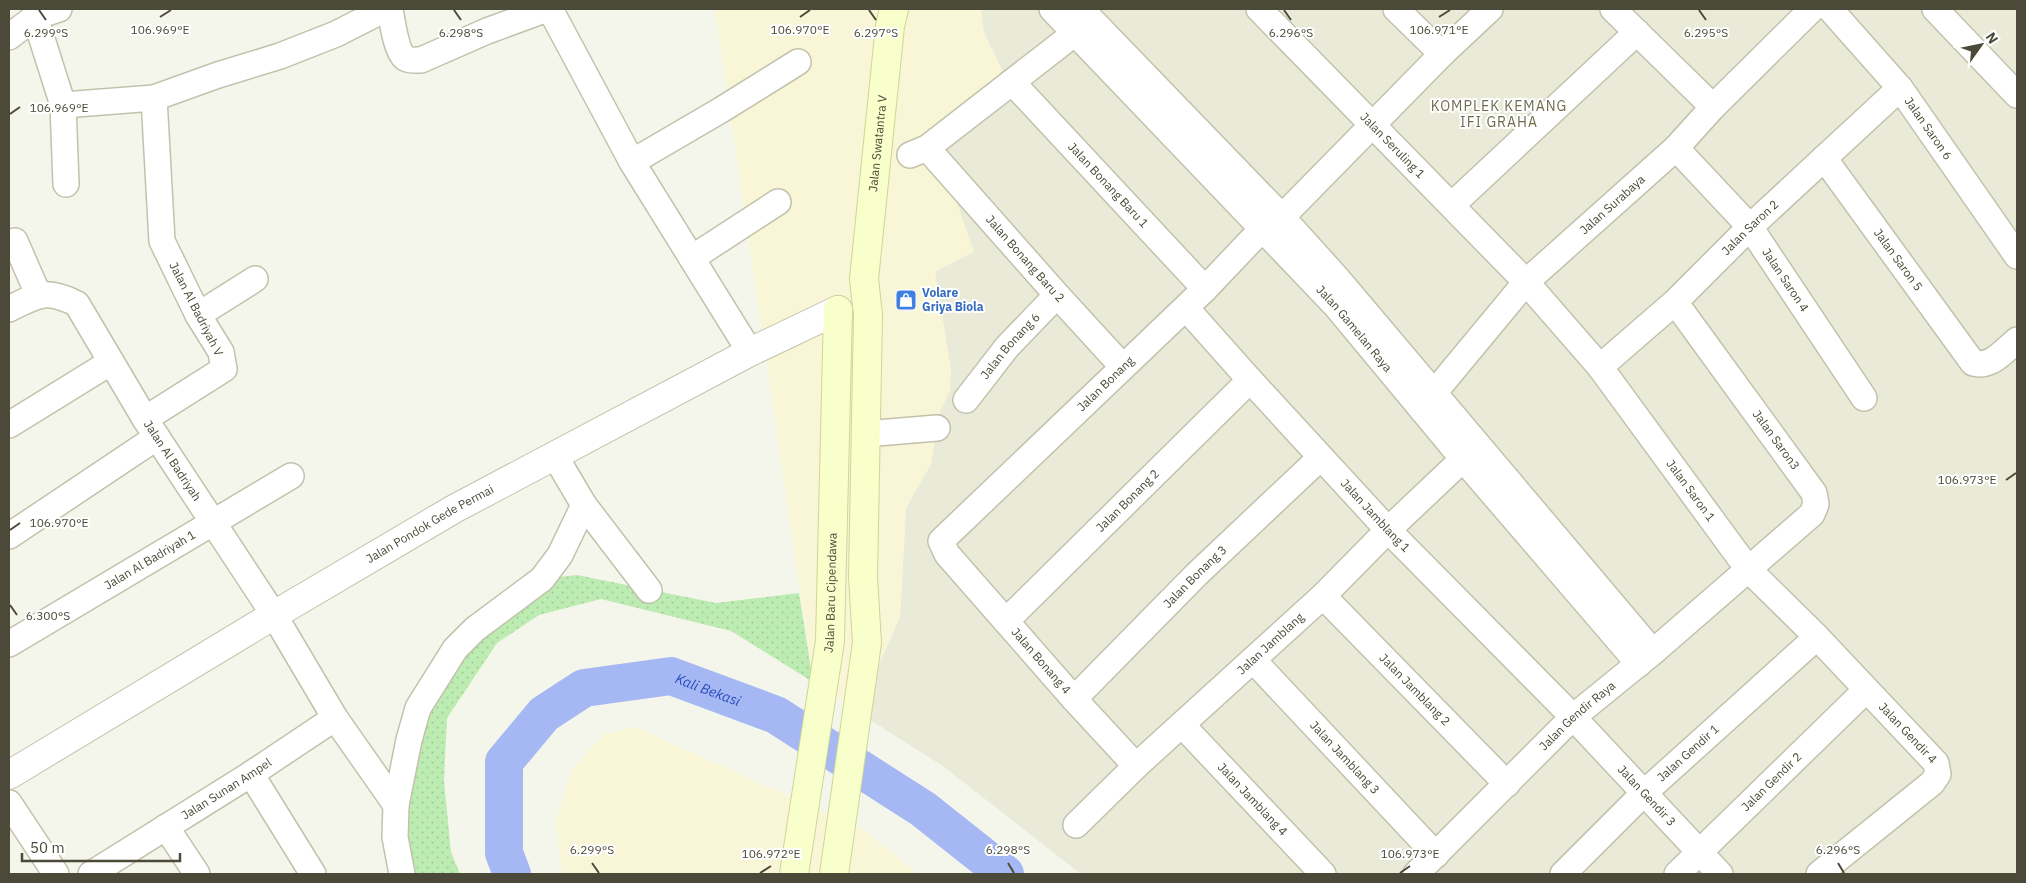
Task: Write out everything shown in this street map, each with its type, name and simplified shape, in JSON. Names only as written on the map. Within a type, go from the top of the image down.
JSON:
[{"type":"main road","name":"Jalan Swatantra V","points":[[868,315],[864,279],[890,26],[894,9]]},
{"type":"main road","points":[[838,310],[864,279]]},
{"type":"main road","points":[[834,874],[867,643],[863,577],[868,315],[838,310]]},
{"type":"main road","name":"Jalan Baru Cipendawa","points":[[794,874],[830,641],[830,577],[838,310]]},
{"type":"main road","points":[[830,577],[863,577]]},
{"type":"street","points":[[9,37],[35,17],[59,9]]},
{"type":"street","points":[[62,105],[154,98],[218,75],[280,56],[336,34],[385,9]]},
{"type":"street","points":[[390,9],[399,50],[404,57],[412,60],[421,60],[487,31],[548,9],[632,162],[750,352]]},
{"type":"street","name":"Jalan Gamelan Raya","points":[[1052,9],[1083,20],[1272,223],[1336,278],[1460,445],[1646,658]]},
{"type":"street","name":"Jalan Seruling 1","points":[[1259,9],[1526,282]]},
{"type":"street","points":[[1396,9],[1442,54]]},
{"type":"street","name":"Jalan Bonang","points":[[947,554],[941,541],[1205,290],[1373,125],[1442,54],[1490,9]]},
{"type":"street","points":[[1614,9],[1713,107]]},
{"type":"street","name":"Jalan Surabaya","points":[[1426,400],[1526,282],[1676,148],[1713,107],[1812,9]]},
{"type":"street","name":"Jalan Saron 6","points":[[1830,9],[1900,88],[2017,256]]},
{"type":"street","points":[[1935,9],[2017,95]]},
{"type":"street","points":[[35,17],[62,105],[66,184]]},
{"type":"street","points":[[1012,82],[1083,20]]},
{"type":"street","points":[[1452,205],[1637,32]]},
{"type":"street","points":[[632,162],[798,62]]},
{"type":"street","name":"Jalan Bonang Baru 2","points":[[1012,82],[918,152],[1057,295],[1123,367]]},
{"type":"street","name":"Jalan Bonang Baru 1","points":[[1012,82],[1205,290]]},
{"type":"street","name":"Jalan Saron 2","points":[[1600,367],[1675,302],[1750,227],[1900,88]]},
{"type":"street","name":"Jalan Al Badriyah V","points":[[151,428],[224,369],[221,352],[198,315],[162,241],[154,98]]},
{"type":"street","name":"Jalan Saron 4","points":[[1676,148],[1750,227],[1864,398]]},
{"type":"street","name":"Jalan Saron 5","points":[[1824,158],[1973,363],[1980,365],[1988,364],[2017,340]]},
{"type":"street","points":[[692,258],[778,202]]},
{"type":"street","points":[[9,310],[38,294],[15,241]]},
{"type":"street","points":[[198,315],[255,279]]},
{"type":"street","name":"Jalan Saron 1","points":[[1526,282],[1600,367],[1748,569],[1817,637],[1866,690]]},
{"type":"street","name":"Jalan Al Badriyah","points":[[38,294],[65,298],[77,304],[151,428],[274,614],[335,718],[396,805]]},
{"type":"street","name":"Jalan Bonang 6","points":[[966,400],[1007,347],[1057,295]]},
{"type":"street","name":"Jalan Saron3","points":[[1675,302],[1814,493],[1816,504],[1812,514],[1748,569]]},
{"type":"street","name":"Jalan Jamblang 1","points":[[1186,308],[1320,458],[1388,530],[1573,717]]},
{"type":"street","name":"Jalan Pondok Gede Permai","points":[[9,775],[274,614],[454,509],[750,352],[838,310]]},
{"type":"street","points":[[9,426],[111,362]]},
{"type":"street","name":"Jalan Bonang 2","points":[[1006,621],[1250,380]]},
{"type":"street","points":[[9,536],[151,428]]},
{"type":"street","points":[[865,434],[937,428]]},
{"type":"street","name":"Jalan Jamblang","points":[[1076,825],[1136,766],[1183,726],[1323,596],[1388,530],[1460,445]]},
{"type":"street","points":[[555,456],[584,505],[649,590]]},
{"type":"street","name":"Jalan Bonang 3","points":[[1074,699],[1197,574],[1320,458]]},
{"type":"street","name":"Jalan Al Badriyah 1","points":[[12,634],[213,522],[291,476]]},
{"type":"street","points":[[402,874],[395,837],[396,805],[409,740],[418,708],[455,649],[489,618],[542,578],[560,556],[584,505]]},
{"type":"street","name":"Jalan Bonang 4","points":[[947,554],[1074,699],[1136,766]]},
{"type":"street","name":"Jalan Gendir Raya","points":[[1416,874],[1573,717],[1646,658],[1748,569]]},
{"type":"street","name":"Jalan Jamblang 2","points":[[1323,596],[1507,784]]},
{"type":"street","name":"Jalan Gendir 1","points":[[1563,874],[1644,793],[1817,637]]},
{"type":"street","name":"Jalan Jamblang 3","points":[[1253,660],[1436,856]]},
{"type":"street","name":"Jalan Gendir 2","points":[[1677,874],[1866,690]]},
{"type":"street","name":"Jalan Gendir 4","points":[[1819,874],[1932,783],[1938,774],[1936,763],[1866,690]]},
{"type":"street","name":"Jalan Gendir 3","points":[[1573,717],[1720,874]]},
{"type":"street","name":"Jalan Sunan Ampel","points":[[91,874],[251,774],[335,718]]},
{"type":"street","name":"Jalan Jamblang 4","points":[[1183,726],[1323,874]]},
{"type":"street","points":[[251,774],[314,874]]},
{"type":"street","points":[[9,803],[56,874]]},
{"type":"street","points":[[166,827],[197,874]]},
{"type":"shaded area","points":[[715,9],[981,9],[984,33],[1009,84],[939,150],[974,252],[935,272],[951,371],[950,390],[938,417],[931,464],[906,508],[900,617],[858,712],[813,682]]},
{"type":"shaded area","points":[[981,9],[2017,9],[2017,874],[1081,874],[944,767],[858,712],[900,617],[906,508],[931,464],[938,417],[951,371],[935,272],[939,150],[1009,84],[984,33]]},
{"type":"shaded area","points":[[635,727],[862,829],[918,874],[562,874],[556,822],[571,771],[604,734]]},
{"type":"green space","points":[[577,575],[716,603],[799,593],[813,682],[731,631],[601,599],[539,615],[497,643],[447,718],[444,781],[451,852],[460,874],[402,874],[395,837],[418,708],[455,649],[542,579]]},
{"type":"waterway","name":"Kali Bekasi","points":[[512,874],[504,853],[504,762],[544,714],[584,688],[671,676],[776,715],[923,809],[1005,874]]},
{"type":"place","name":"Volare Griya Biola","points":[[906,300]]},
{"type":"district","name":"KOMPLEK KEMANG IFI GRAHA","points":[[1499,114]]}]
